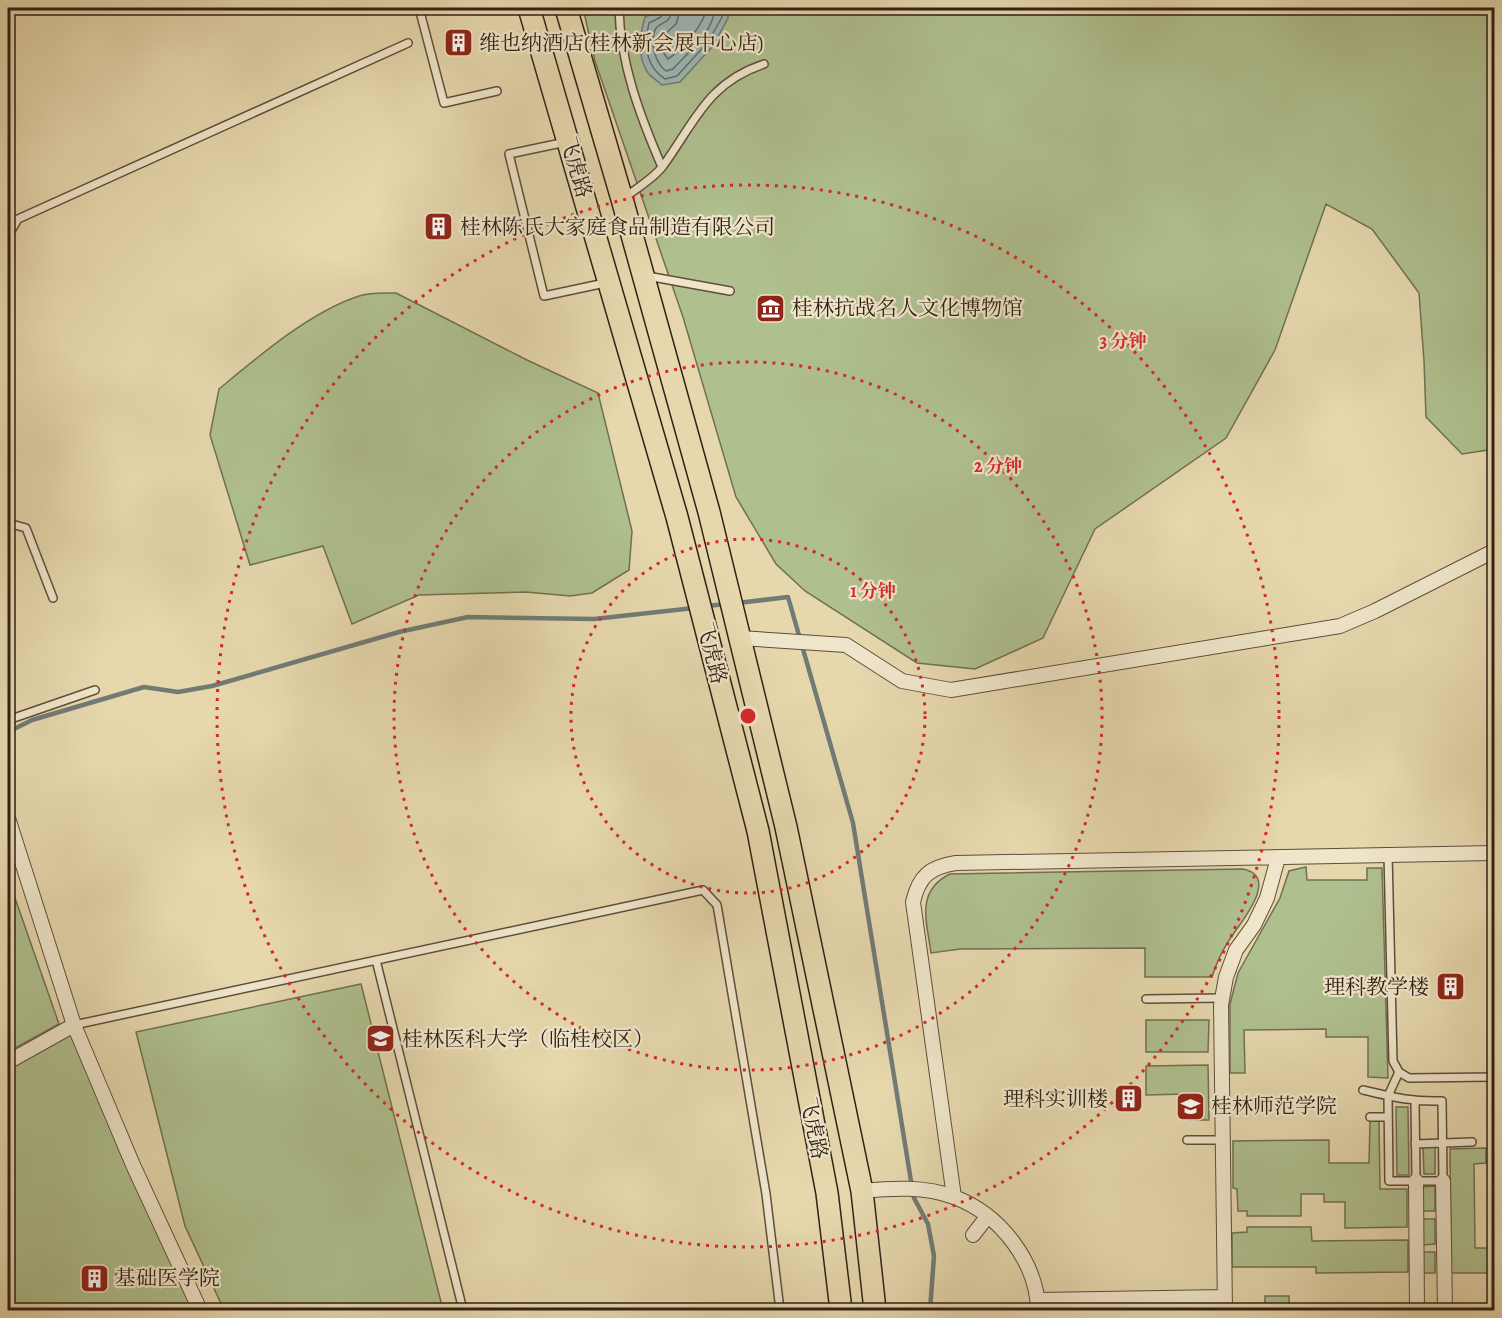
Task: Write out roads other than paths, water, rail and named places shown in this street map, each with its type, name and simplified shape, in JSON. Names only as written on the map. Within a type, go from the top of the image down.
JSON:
[{"type":"main road","name":"飞虎路","points":[[529,8],[677,517],[758,831],[827,1193],[841,1311]]},
{"type":"main road","name":"飞虎路","points":[[566,8],[644,276],[709,512],[786,827],[862,1191],[875,1311]]},
{"type":"street","points":[[740,639],[846,645],[902,681],[951,690],[1340,626],[1375,611],[1494,551]]},
{"type":"street","points":[[8,818],[74,1025],[133,1164],[200,1311]]},
{"type":"street","points":[[954,1197],[913,902],[920,883],[934,868],[956,863],[1494,853]]},
{"type":"street","points":[[862,1191],[923,1190],[954,1197],[979,1210],[1003,1230],[1021,1254],[1038,1305],[1225,1304],[1222,999],[1226,977],[1236,951],[1254,925],[1267,898],[1278,858]]},
{"type":"street","points":[[8,1062],[74,1025]]},
{"type":"street","points":[[1416,1181],[1417,1311]]},
{"type":"street","points":[[1443,1181],[1445,1311]]},
{"type":"street","points":[[973,1235],[987,1216]]},
{"type":"lane","points":[[419,8],[444,103],[497,91]]},
{"type":"lane","points":[[620,8],[620,28],[625,62],[642,121],[662,167]]},
{"type":"lane","points":[[8,236],[18,219],[408,43]]},
{"type":"lane","points":[[622,199],[662,167],[699,110],[718,88],[738,75],[764,64]]},
{"type":"lane","points":[[569,142],[509,154],[543,296],[609,282]]},
{"type":"lane","points":[[644,276],[730,291]]},
{"type":"lane","points":[[8,523],[26,528],[53,598]]},
{"type":"lane","points":[[8,720],[95,690]]},
{"type":"lane","points":[[1388,854],[1393,1061],[1399,1072],[1409,1078],[1494,1077]]},
{"type":"lane","points":[[74,1025],[703,890],[717,905],[766,1194],[780,1311]]},
{"type":"lane","points":[[376,960],[463,1311]]},
{"type":"lane","points":[[1146,999],[1222,999]]},
{"type":"lane","points":[[1363,1090],[1388,1096],[1415,1102],[1443,1101],[1443,1181],[1389,1181],[1388,1096],[1399,1072]]},
{"type":"lane","points":[[1415,1102],[1416,1181]]},
{"type":"lane","points":[[1370,1117],[1388,1117]]},
{"type":"lane","points":[[1187,1140],[1222,1140]]},
{"type":"lane","points":[[1415,1143],[1472,1143]]},
{"type":"lane","points":[[120,1276],[184,1275]]},
{"type":"water","points":[[660,8],[728,8],[728,18],[713,46],[680,82],[662,85],[649,74],[645,67],[640,45],[645,17],[657,12]]},
{"type":"waterway","points":[[738,603],[788,597],[853,823],[911,1181]]},
{"type":"waterway","points":[[706,606],[727,604]]},
{"type":"waterway","points":[[8,732],[32,720],[144,687],[178,692],[212,686],[399,632],[468,617],[594,619],[694,608]]},
{"type":"waterway","points":[[914,1198],[928,1224],[934,1256],[930,1310]]},
{"type":"place","name":"维也纳酒店(桂林新会展中心店)","points":[[458,43]]},
{"type":"place","name":"桂林陈氏大家庭食品制造有限公司","points":[[439,227]]},
{"type":"place","name":"桂林抗战名人文化博物馆","points":[[771,308]]},
{"type":"place","name":"理科教学楼","points":[[1450,987]]},
{"type":"place","name":"桂林医科大学（临桂校区）","points":[[381,1039]]},
{"type":"place","name":"理科实训楼","points":[[1129,1099]]},
{"type":"place","name":"桂林师范学院","points":[[1190,1106]]},
{"type":"place","name":"基础医学院","points":[[94,1278]]}]
